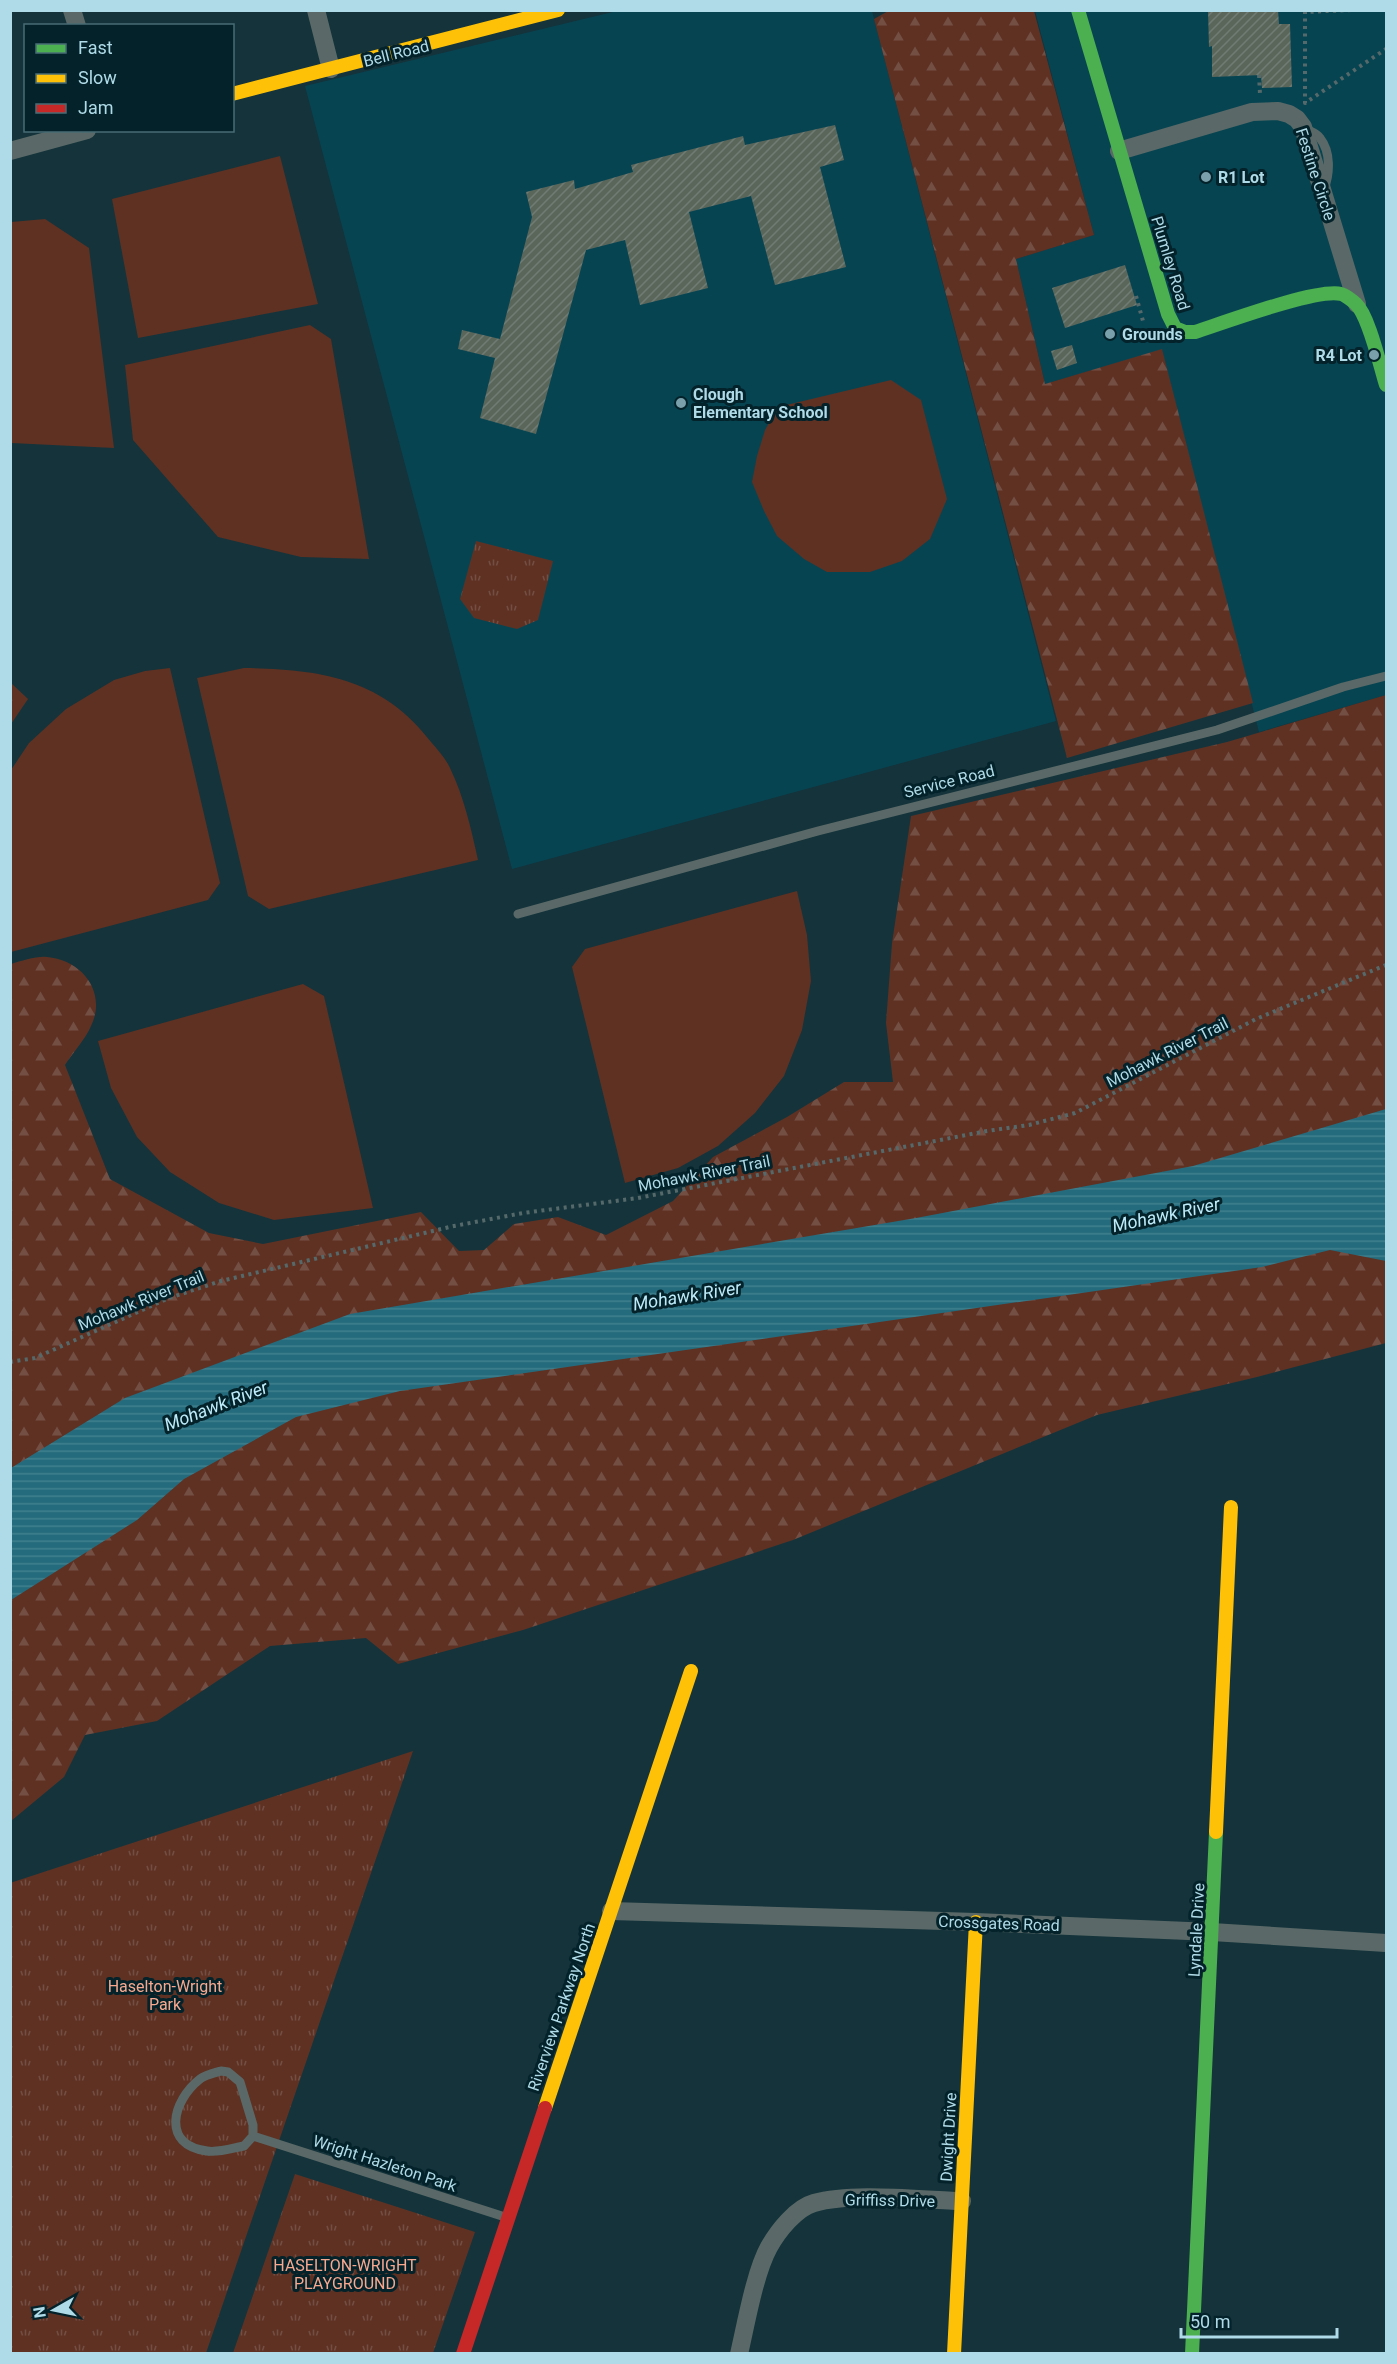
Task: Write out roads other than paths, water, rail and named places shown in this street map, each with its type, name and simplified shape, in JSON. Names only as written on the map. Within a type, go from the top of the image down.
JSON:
[{"type":"street","points":[[316,10],[331,69]]},
{"type":"street","name":"Bell Road","points":[[234,93],[558,10]]},
{"type":"street","name":"Plumley Road","points":[[1078,10],[1168,314],[1175,328],[1185,332],[1195,332],[1321,294],[1341,294],[1357,304]]},
{"type":"street","name":"Festine Circle","points":[[1119,151],[1252,112],[1278,111],[1297,119],[1303,127],[1357,304]]},
{"type":"street","points":[[10,151],[80,132]]},
{"type":"street","points":[[1357,304],[1370,330],[1386,385]]},
{"type":"street","name":"Lyndale Drive","points":[[1192,2354],[1231,1507]]},
{"type":"street","name":"Riverview Parkway North","points":[[463,2354],[691,1671]]},
{"type":"street","name":"Crossgates Road","points":[[611,1911],[976,1922],[1212,1932],[1386,1943]]},
{"type":"street","name":"Dwight Drive","points":[[954,2354],[976,1922]]},
{"type":"street","name":"Griffiss Drive","points":[[738,2354],[762,2261],[769,2246],[792,2217],[812,2203],[845,2198],[962,2201]]},
{"type":"lane","name":"Service Road","points":[[518,914],[829,828],[1217,730],[1343,687],[1386,675]]},
{"type":"lane","points":[[221,2071],[228,2072],[240,2082],[254,2125],[253,2136],[244,2146],[208,2152],[187,2145],[179,2136],[175,2112],[183,2095],[201,2078],[221,2071]]},
{"type":"lane","name":"Wright Hazleton Park","points":[[253,2136],[508,2218]]},
{"type":"water","name":"Mohawk River","points":[[1386,1109],[1386,1261],[1330,1250],[1262,1267],[400,1391],[296,1417],[184,1479],[137,1520],[11,1600],[11,1468],[125,1398],[350,1314],[916,1218],[1193,1166]]},
{"type":"place","name":"R1 Lot","points":[[1206,177]]},
{"type":"place","name":"Grounds","points":[[1110,334]]},
{"type":"place","name":"R4 Lot","points":[[1374,355]]},
{"type":"place","name":"Clough Elementary School","points":[[681,403]]},
{"type":"park label","name":"Haselton-Wright Park","points":[[165,1995]]},
{"type":"park label","name":"HASELTON-WRIGHT PLAYGROUND","points":[[345,2274]]}]
